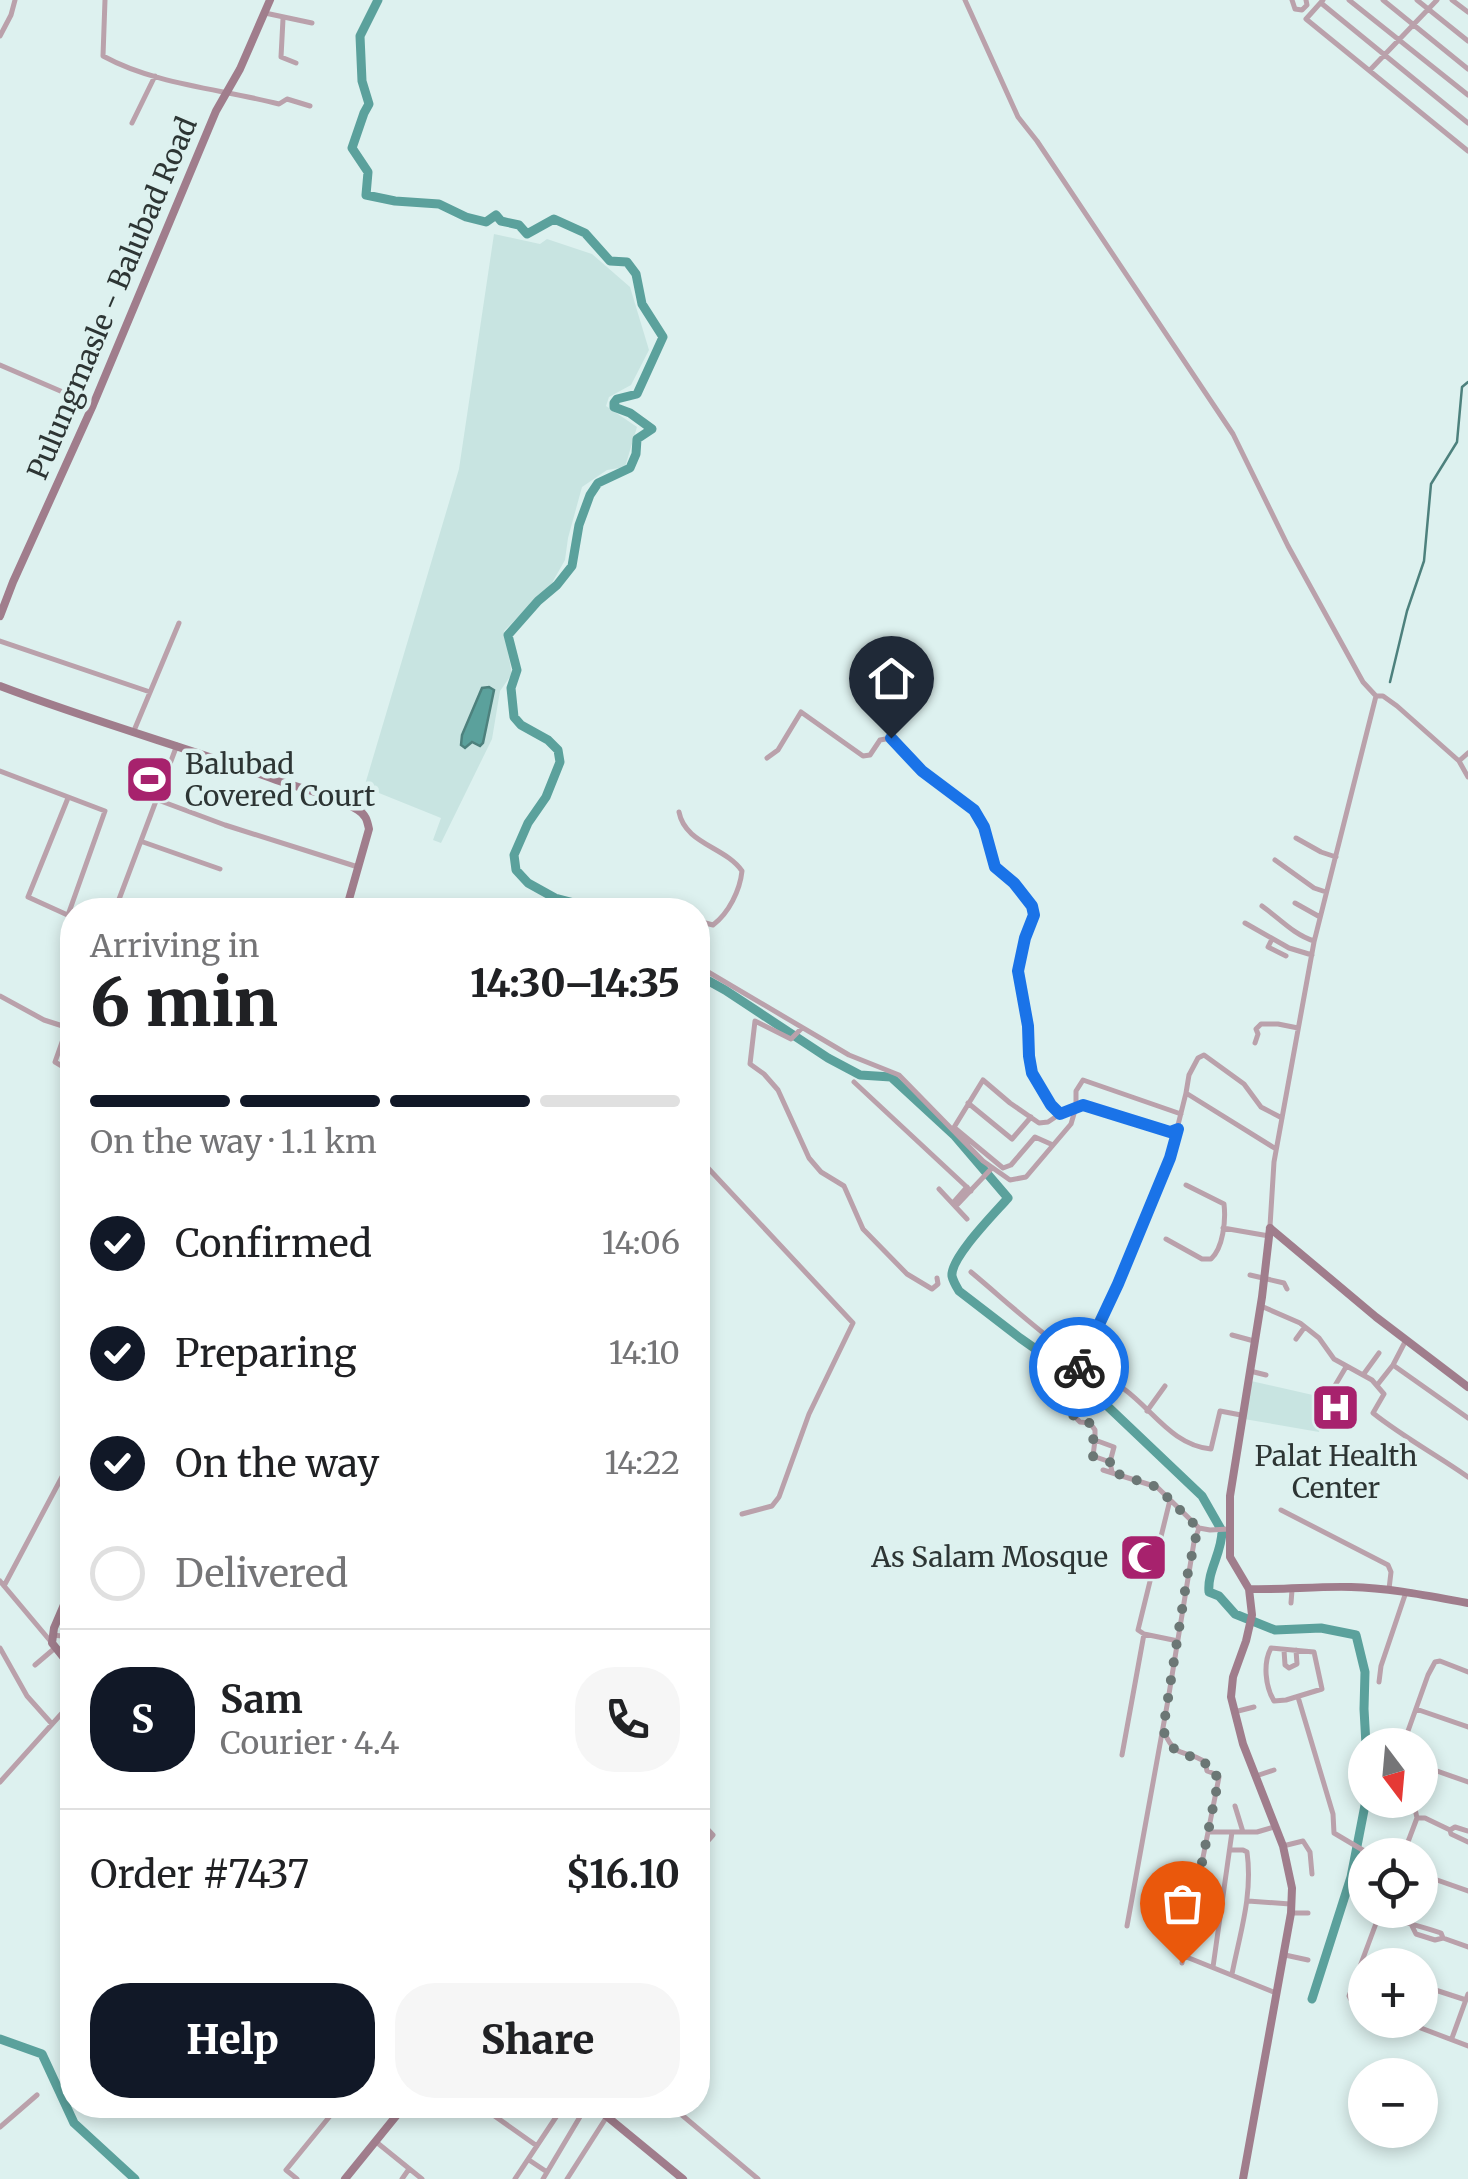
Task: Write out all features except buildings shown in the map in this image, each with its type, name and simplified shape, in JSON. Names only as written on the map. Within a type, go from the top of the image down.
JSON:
[{"type":"street","points":[[0,36],[12,15],[14,0]]},
{"type":"street","points":[[104,0],[103,56],[155,76],[279,104],[286,99],[310,106]]},
{"type":"street","name":"Pulungmasle - Balubad Road","points":[[0,616],[216,111],[240,70],[270,0]]},
{"type":"street","points":[[965,0],[1018,117],[1233,434],[1288,546],[1364,682],[1459,762],[1468,777]]},
{"type":"street","points":[[1292,0],[1294,8],[1302,10],[1306,0]]},
{"type":"street","points":[[1349,0],[1468,95]]},
{"type":"street","points":[[1383,0],[1468,68]]},
{"type":"street","points":[[1417,0],[1468,41]]},
{"type":"street","points":[[1370,71],[1437,0]]},
{"type":"street","points":[[1452,0],[1468,12]]},
{"type":"street","points":[[1468,123],[1322,1],[1306,19],[1468,151]]},
{"type":"street","points":[[264,13],[312,24]]},
{"type":"street","points":[[283,19],[281,58],[296,63]]},
{"type":"street","points":[[132,123],[155,76]]},
{"type":"street","points":[[0,365],[93,405]]},
{"type":"street","points":[[133,732],[180,622]]},
{"type":"street","points":[[0,641],[150,692]]},
{"type":"street","points":[[0,686],[361,812],[368,829],[349,898]]},
{"type":"street","points":[[1244,2179],[1284,1955],[1292,1888],[1283,1846],[1243,1744],[1231,1697],[1251,1623],[1248,1588],[1230,1557],[1223,1529],[1264,1278],[1276,1149],[1298,1028],[1314,941],[1376,696]]},
{"type":"street","points":[[767,758],[778,750],[802,712],[864,756],[870,755],[880,740],[891,738],[922,771],[974,810],[984,827],[995,867],[1024,895],[1034,911],[1018,971],[1032,1073],[1060,1114]]},
{"type":"street","points":[[121,898],[177,745]]},
{"type":"street","points":[[1459,762],[1468,753]]},
{"type":"street","points":[[0,771],[105,811],[76,898]]},
{"type":"street","points":[[60,911],[28,897],[68,798]]},
{"type":"street","points":[[158,800],[358,867]]},
{"type":"street","points":[[679,812],[681,822],[695,836],[742,870],[735,895],[717,923],[710,925]]},
{"type":"street","points":[[1296,838],[1336,857]]},
{"type":"street","points":[[143,842],[220,869]]},
{"type":"street","points":[[1275,860],[1326,892]]},
{"type":"street","points":[[1295,903],[1320,916]]},
{"type":"street","points":[[1262,906],[1298,936],[1314,941]]},
{"type":"street","points":[[1246,923],[1289,948],[1312,956]]},
{"type":"street","points":[[1272,939],[1268,947],[1284,958],[1289,948]]},
{"type":"street","points":[[710,974],[798,1032],[860,1061],[896,1072],[990,1170],[1010,1180],[1026,1177],[1072,1124],[1076,1092],[1083,1080],[1181,1114]]},
{"type":"street","points":[[0,996],[60,1025]]},
{"type":"street","points":[[798,1032],[790,1039],[756,1021],[750,1064],[778,1090],[809,1158],[821,1172],[844,1186],[869,1235],[914,1280],[932,1289],[938,1278]]},
{"type":"street","points":[[1255,1043],[1260,1024],[1298,1028]]},
{"type":"street","points":[[1110,1462],[1092,1456],[1094,1430],[1090,1423],[1073,1416],[1065,1387],[1082,1361],[1118,1284],[1170,1158],[1189,1075],[1198,1058],[1204,1055],[1244,1084],[1261,1107],[1282,1118]]},
{"type":"street","points":[[953,1129],[983,1080],[1044,1124],[1083,1105],[1170,1132],[1178,1129]]},
{"type":"street","points":[[854,1082],[969,1189]]},
{"type":"street","points":[[1186,1093],[1276,1149]]},
{"type":"street","points":[[968,1103],[1012,1139],[1031,1118]]},
{"type":"street","points":[[953,1129],[1002,1168],[1010,1165],[1035,1137],[1052,1146]]},
{"type":"street","points":[[710,1170],[852,1323],[810,1414],[779,1498],[772,1506],[742,1514]]},
{"type":"street","points":[[954,1204],[990,1170]]},
{"type":"street","points":[[1166,1239],[1202,1260],[1211,1260],[1216,1255],[1224,1204],[1186,1185]]},
{"type":"street","points":[[940,1189],[968,1219]]},
{"type":"street","points":[[1223,1228],[1269,1232],[1468,1387]]},
{"type":"street","points":[[972,1272],[1020,1314],[1129,1392],[1172,1433],[1208,1450],[1212,1448],[1220,1412],[1242,1415]]},
{"type":"street","points":[[1250,1274],[1284,1283],[1286,1289]]},
{"type":"street","points":[[1260,1305],[1295,1319],[1319,1338],[1334,1359],[1378,1385],[1384,1394],[1373,1412],[1468,1477]]},
{"type":"street","points":[[1296,1339],[1304,1328]]},
{"type":"street","points":[[1232,1335],[1254,1341]]},
{"type":"street","points":[[1378,1385],[1406,1340]]},
{"type":"street","points":[[1362,1375],[1379,1353]]},
{"type":"street","points":[[1393,1365],[1468,1418]]},
{"type":"street","points":[[1327,1399],[1346,1366]]},
{"type":"street","points":[[1250,1371],[1266,1375]]},
{"type":"street","points":[[1147,1411],[1165,1386]]},
{"type":"street","points":[[1095,1440],[1114,1446],[1112,1472]]},
{"type":"street","points":[[1103,1470],[1154,1486],[1198,1528],[1223,1529]]},
{"type":"street","points":[[60,1479],[2,1583],[60,1652]]},
{"type":"street","points":[[1170,1500],[1138,1630],[1178,1642]]},
{"type":"street","points":[[1280,1510],[1388,1565],[1389,1589]]},
{"type":"street","points":[[1128,1926],[1198,1528]]},
{"type":"street","points":[[1248,1588],[1389,1589],[1468,1602]]},
{"type":"street","points":[[1291,1602],[1292,1590]]},
{"type":"street","points":[[1378,1682],[1406,1592]]},
{"type":"street","points":[[36,1665],[53,1642],[60,1621]]},
{"type":"street","points":[[1122,1756],[1144,1634]]},
{"type":"street","points":[[53,1642],[60,1640]]},
{"type":"street","points":[[0,1650],[27,1696],[52,1724]]},
{"type":"street","points":[[1268,1650],[1296,1650],[1316,1654],[1322,1686],[1298,1697],[1274,1701],[1266,1673],[1268,1650]]},
{"type":"street","points":[[1284,1650],[1285,1665],[1289,1668],[1297,1664],[1296,1650]]},
{"type":"street","points":[[1409,1728],[1435,1662],[1468,1672]]},
{"type":"street","points":[[1298,1697],[1333,1814],[1334,1833],[1348,1841]]},
{"type":"street","points":[[1234,1712],[1254,1707]]},
{"type":"street","points":[[1416,1709],[1468,1727]]},
{"type":"street","points":[[0,1782],[60,1715]]},
{"type":"street","points":[[1163,1730],[1169,1744],[1182,1754],[1197,1756],[1205,1762],[1207,1771],[1218,1775],[1183,1960],[1213,1966],[1276,1993]]},
{"type":"street","points":[[1256,1776],[1274,1770]]},
{"type":"street","points":[[1438,1771],[1468,1782]]},
{"type":"street","points":[[1235,1806],[1242,1832]]},
{"type":"street","points":[[1409,1838],[1417,1818]]},
{"type":"street","points":[[1424,1818],[1468,1842]]},
{"type":"street","points":[[1208,1832],[1256,1832],[1276,1826]]},
{"type":"street","points":[[1450,1830],[1455,1827],[1468,1832]]},
{"type":"street","points":[[1213,1966],[1232,1832]]},
{"type":"street","points":[[1283,1846],[1303,1841],[1310,1852],[1312,1874]]},
{"type":"street","points":[[1230,1850],[1247,1852],[1250,1880],[1232,1974]]},
{"type":"street","points":[[1438,1880],[1468,1891]]},
{"type":"street","points":[[1248,1901],[1308,1913]]},
{"type":"street","points":[[1413,1928],[1416,1934],[1468,1947]]},
{"type":"street","points":[[1284,1955],[1308,1960]]},
{"type":"street","points":[[1438,1990],[1467,1997],[1452,2039]]},
{"type":"street","points":[[1438,2034],[1468,2046]]},
{"type":"street","points":[[0,2127],[38,2095]]},
{"type":"street","points":[[292,2178],[286,2170],[328,2118]]},
{"type":"street","points":[[344,2179],[394,2118]]},
{"type":"street","points":[[497,2118],[537,2146]]},
{"type":"street","points":[[516,2179],[555,2118]]},
{"type":"street","points":[[528,2159],[546,2177],[582,2118]]},
{"type":"street","points":[[566,2179],[608,2118]]},
{"type":"street","points":[[610,2118],[683,2179]]},
{"type":"street","points":[[685,2118],[758,2179]]},
{"type":"street","points":[[375,2142],[422,2179]]},
{"type":"street","points":[[402,2179],[409,2169]]},
{"type":"shaded area","points":[[494,234],[540,244],[547,239],[592,254],[630,287],[649,350],[631,385],[609,397],[606,406],[637,427],[625,467],[607,470],[582,487],[565,560],[552,583],[504,631],[512,674],[500,691],[492,739],[441,843],[433,840],[441,818],[374,791],[365,811],[355,807],[364,788],[459,469]]},
{"type":"shaded area","points":[[1251,1381],[1326,1398],[1319,1432],[1244,1419]]},
{"type":"water","points":[[482,688],[494,690],[483,743],[480,746],[472,742],[465,748],[461,745],[462,735]]},
{"type":"waterway","points":[[378,0],[360,36],[362,81],[369,104],[352,148],[368,172],[366,195],[439,204],[486,222],[496,215],[501,221],[519,225],[527,234],[554,219],[585,233],[610,261],[627,262],[636,274],[642,304],[663,337],[637,394],[614,403],[614,407],[652,429],[637,439],[630,468],[598,483],[579,525],[572,566],[508,635],[517,670],[511,688],[514,717],[548,740],[558,750],[560,762],[514,855],[516,870],[528,883],[555,898]]},
{"type":"waterway","points":[[1390,682],[1424,561],[1431,484],[1457,442],[1462,387],[1468,382]]},
{"type":"waterway","points":[[710,982],[860,1075],[891,1077],[955,1136],[1008,1198],[958,1258],[952,1276],[959,1291],[1081,1381],[1202,1496],[1222,1531],[1209,1592],[1219,1596],[1235,1614],[1275,1630],[1321,1628],[1356,1635],[1365,1672],[1365,1728]]},
{"type":"waterway","points":[[1312,1999],[1351,1877],[1362,1818]]},
{"type":"waterway","points":[[0,2039],[42,2054],[60,2093]]},
{"type":"waterway","points":[[72,2118],[135,2179]]},
{"type":"way so far","points":[[1079,1367],[1065,1387],[1067,1404],[1073,1416],[1090,1423],[1094,1430],[1092,1456],[1110,1462],[1112,1472],[1157,1487],[1198,1528],[1163,1730],[1169,1744],[1182,1754],[1197,1756],[1205,1762],[1207,1771],[1219,1777],[1182,1963]]},
{"type":"place","name":"Balubad Covered Court","points":[[150,780]]},
{"type":"place","name":"Palat Health Center","points":[[1336,1408]]},
{"type":"place","name":"As Salam Mosque","points":[[1143,1557]]},
{"type":"route","points":[[891,738],[922,771],[974,810],[984,827],[995,867],[1032,906],[1034,915],[1018,971],[1031,1068],[1051,1105],[1060,1114],[1083,1105],[1170,1132],[1178,1129],[1170,1158],[1118,1284],[1079,1367]]}]
